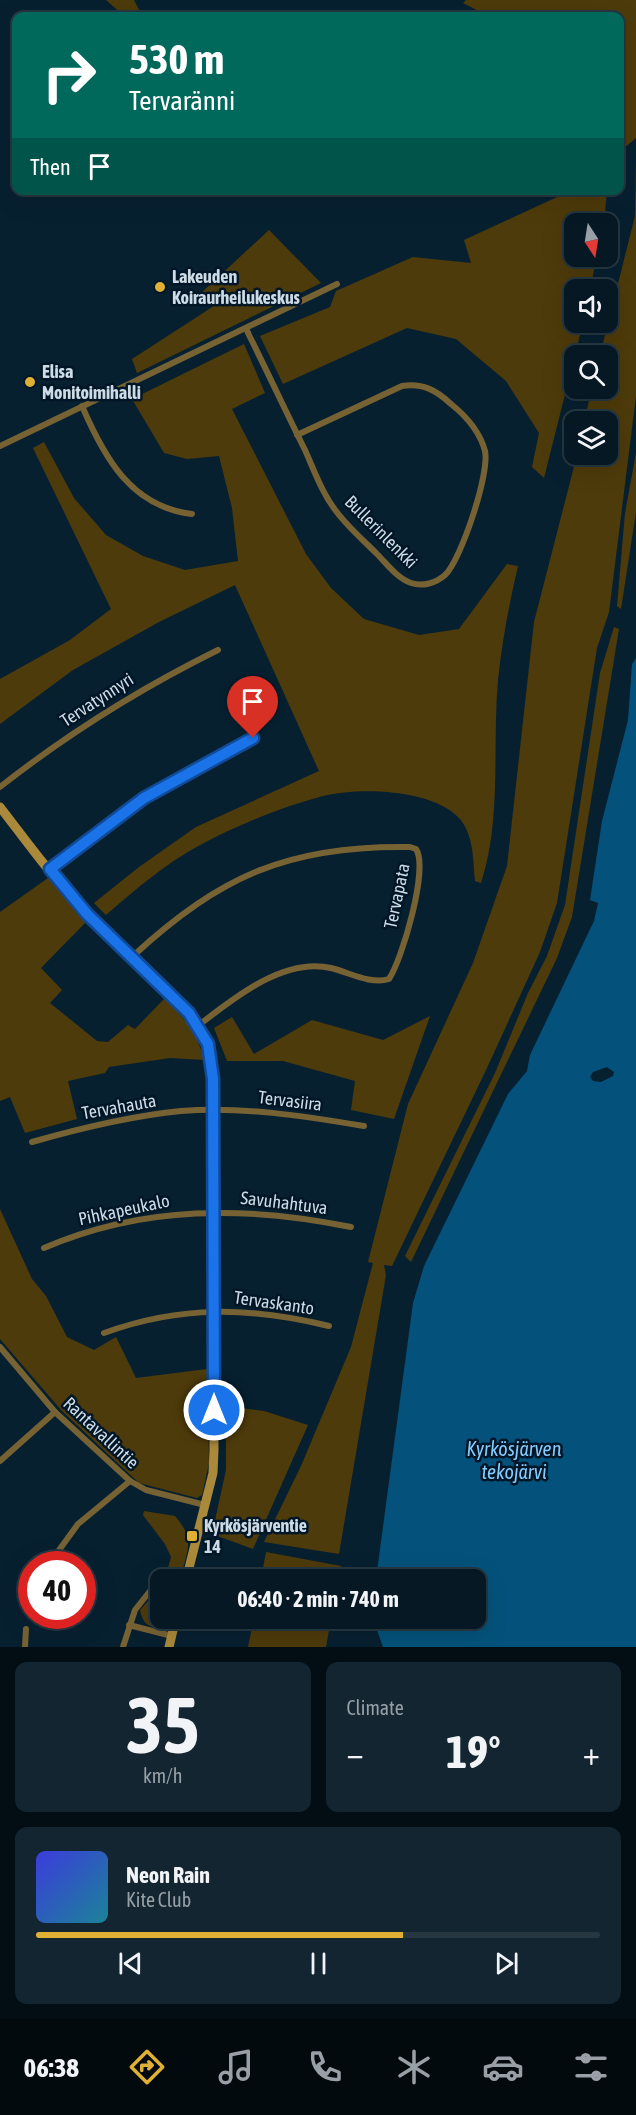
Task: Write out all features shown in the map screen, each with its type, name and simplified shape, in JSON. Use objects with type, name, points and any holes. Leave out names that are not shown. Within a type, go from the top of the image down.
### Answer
[{"type":"street","points":[[0,446],[337,284]]},
{"type":"street","name":"Bullerinlenkki","points":[[246,328],[297,435],[336,510],[397,575],[411,583],[424,584],[435,582],[446,574],[454,564],[486,472],[485,453],[480,437],[459,411],[429,388],[416,384],[402,386],[297,435]]},
{"type":"street","points":[[82,406],[108,460],[122,478],[139,494],[154,503],[173,512],[192,514]]},
{"type":"street","name":"Tervatynnyri","points":[[0,786],[103,712],[151,683],[218,650]]},
{"type":"street","points":[[50,869],[144,798],[253,738]]},
{"type":"street","points":[[0,807],[87,914],[133,956],[199,1025],[212,1060],[213,1473],[189,1569]]},
{"type":"street","name":"Tervapata","points":[[133,956],[190,907],[217,890],[275,863],[339,849],[370,846],[416,849],[421,864],[415,901],[389,979],[376,981],[328,967],[309,966],[290,969],[247,993],[199,1025]]},
{"type":"street","name":"Tervasiira","points":[[212,1110],[266,1112],[364,1126]]},
{"type":"street","name":"Tervahauta","points":[[32,1142],[143,1116],[212,1110]]},
{"type":"street","name":"Savuhahtuva","points":[[214,1211],[282,1214],[351,1227]]},
{"type":"street","name":"Pihkapeukalo","points":[[44,1248],[67,1238],[121,1222],[173,1214],[214,1211]]},
{"type":"street","name":"Tervaskanto","points":[[104,1333],[159,1316],[214,1311],[283,1316],[329,1326]]},
{"type":"street","name":"Rantavallintie","points":[[0,1347],[55,1412],[130,1481],[146,1490],[205,1505]]},
{"type":"street","points":[[0,1461],[55,1412]]},
{"type":"street","points":[[58,1551],[78,1524],[130,1481]]},
{"type":"street","points":[[123,1647],[135,1610],[150,1590]]},
{"type":"street","points":[[129,1625],[172,1636]]},
{"type":"street","points":[[25,1647],[26,1629]]},
{"type":"street","points":[[169,1647],[174,1629]]},
{"type":"shaded area","points":[[106,0],[134,0],[140,12],[120,12]]},
{"type":"shaded area","points":[[466,0],[636,0],[636,138],[624,148],[624,12],[480,12],[463,3]]},
{"type":"shaded area","points":[[636,161],[636,396],[609,612],[597,648],[557,903],[540,952],[487,1068],[392,1266],[384,1265],[386,1275],[339,1554],[264,1542],[301,1466],[351,1347],[373,1263],[368,1262],[408,1104],[473,963],[507,866],[534,622],[574,465],[618,465],[618,411],[586,411],[590,399],[618,399],[618,345],[603,345],[606,333],[618,333],[618,284],[635,216]]},
{"type":"shaded area","points":[[561,195],[607,195],[605,213],[564,213],[564,267],[595,267],[592,279],[564,279],[564,333],[580,333],[577,345],[564,345],[564,399],[544,478],[532,467],[539,433],[506,381],[456,339],[407,328],[283,384],[260,336],[330,307],[336,291],[413,257],[471,263],[464,240]]},
{"type":"shaded area","points":[[269,230],[321,283],[137,373],[132,359],[217,304],[201,293]]},
{"type":"shaded area","points":[[244,344],[265,393],[232,409],[306,554],[331,588],[364,619],[419,635],[459,629],[507,564],[518,566],[506,623],[498,680],[492,834],[481,883],[475,881],[470,839],[458,817],[431,801],[413,796],[374,791],[323,796],[260,817],[187,852],[163,868],[106,915],[94,903],[139,867],[196,827],[319,771],[235,585],[159,622],[73,670],[0,724],[0,679],[70,640],[111,609],[33,448],[44,442],[74,498],[106,535],[143,556],[185,570],[238,561],[232,508],[219,456],[187,459],[164,453],[132,399]]},
{"type":"shaded area","points":[[636,453],[636,512],[621,609],[617,606],[625,513]]},
{"type":"shaded area","points":[[614,627],[619,629],[572,917],[557,958],[411,1262],[405,1256],[495,1073],[528,993],[547,956],[565,905],[600,673]]},
{"type":"shaded area","points":[[48,878],[86,922],[41,968],[62,990],[50,1003],[97,1041],[108,1042],[128,1025],[135,1029],[165,998],[193,1029],[205,1060],[170,1058],[109,1067],[105,1073],[68,1081],[77,1119],[25,1133],[10,1097],[0,1101],[0,912]]},
{"type":"shaded area","points":[[430,1016],[394,1119],[351,1110],[355,1081],[283,1061],[227,1061],[214,1028],[232,1017],[254,1054],[312,1020],[383,1040]]},
{"type":"shaded area","points":[[0,1209],[32,1279],[46,1296],[67,1337],[94,1350],[116,1337],[136,1378],[207,1369],[209,1463],[202,1495],[197,1498],[139,1483],[62,1411],[0,1339]]},
{"type":"shaded area","points":[[226,1406],[264,1411],[308,1425],[253,1549],[212,1534],[226,1470]]},
{"type":"shaded area","points":[[144,1511],[175,1516],[182,1524],[188,1539],[183,1569],[168,1569],[171,1557],[165,1544],[143,1515]]},
{"type":"shaded area","points":[[266,1552],[341,1566],[340,1569],[263,1569]]},
{"type":"shaded area","points":[[150,1599],[150,1625],[143,1619],[140,1610]]},
{"type":"shaded area","points":[[252,1629],[329,1629],[326,1647],[248,1647]]},
{"type":"water","name":"Kyrkösjärven tekojärvi","points":[[636,658],[636,1647],[383,1647],[377,1629],[486,1629],[486,1569],[377,1569],[413,1303],[424,1266],[508,1094],[527,1071],[530,1055],[594,921],[598,903],[590,900],[602,821],[628,720],[632,664]],"holes":[[[607,1067],[614,1072],[613,1076],[601,1082],[593,1081],[590,1077],[593,1072]]]},
{"type":"place","name":"Lakeuden Koiraurheilukeskus","points":[[160,287]]},
{"type":"place","name":"Elisa Monitoimihalli","points":[[30,382]]},
{"type":"place","name":"Kyrkösjärventie 14","points":[[192,1536]]},
{"type":"route","points":[[214,1410],[213,1079],[208,1044],[199,1025],[189,1013],[133,956],[87,914],[50,869],[99,829],[144,798],[253,738]]}]
